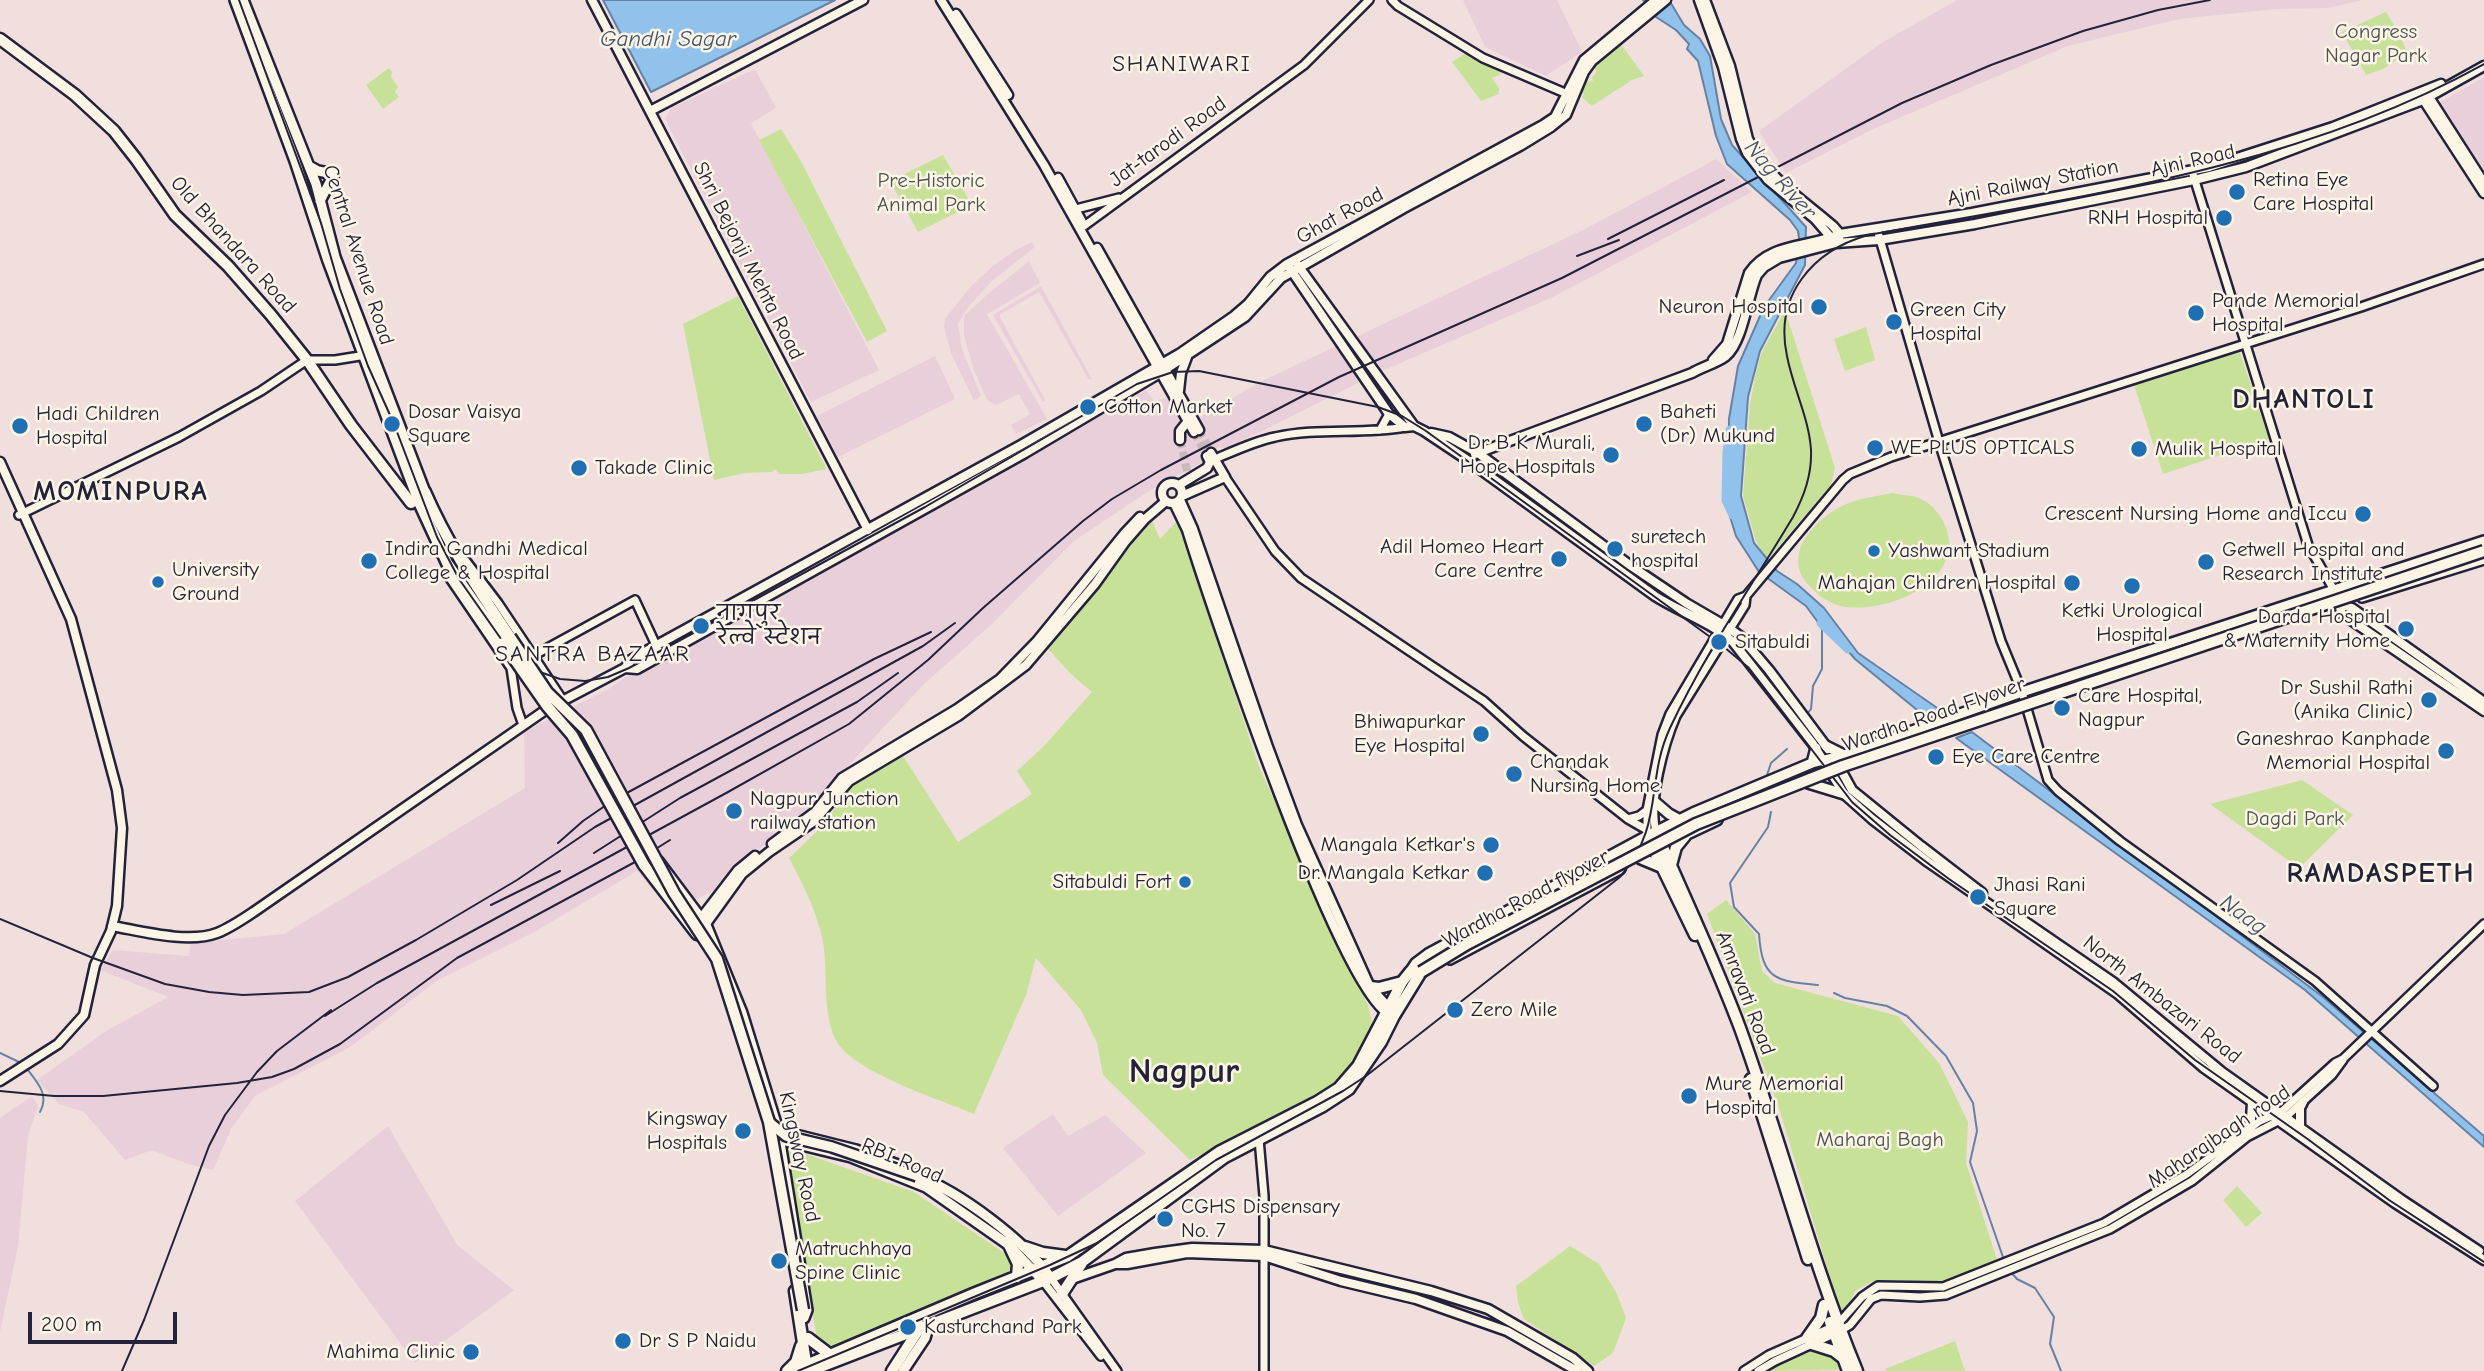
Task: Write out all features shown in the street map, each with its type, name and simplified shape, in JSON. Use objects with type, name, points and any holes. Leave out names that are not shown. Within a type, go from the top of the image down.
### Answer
[{"type":"highway","name":"Old Bhandara Road","points":[[0,39],[75,95],[114,131],[175,215],[228,266],[307,360],[351,425],[418,497]]},
{"type":"highway","name":"Central Avenue Road","points":[[418,497],[455,564],[507,640]]},
{"type":"highway","name":"Wardha Road Flyover","points":[[1417,973],[1462,942],[1584,879],[1669,831],[1796,779],[1999,707],[2484,549]]},
{"type":"highway","points":[[507,640],[547,692],[586,730],[654,857],[717,959],[772,1131],[804,1314]]},
{"type":"highway","points":[[507,640],[547,706],[572,735],[644,865],[713,961],[772,1131],[805,1340],[796,1362],[786,1371]]},
{"type":"highway","name":"Amravati Road","points":[[1650,833],[1668,867],[1739,1026],[1824,1305],[1857,1371]]},
{"type":"highway","points":[[1640,858],[1668,867],[1676,847],[1685,836]]},
{"type":"highway","points":[[1370,986],[1379,988],[1402,982],[1417,973]]},
{"type":"highway","points":[[828,1363],[922,1315],[1068,1256],[1219,1152],[1339,1088],[1358,1066],[1389,1012],[1417,973]]},
{"type":"highway","points":[[810,1369],[1047,1279],[1082,1262],[1225,1157],[1323,1106],[1349,1089],[1381,1042],[1389,1012],[1402,982]]},
{"type":"highway","name":"Amravati Road","points":[[1790,1194],[1849,1371]]},
{"type":"highway","points":[[1009,1245],[1018,1264],[1017,1277]]},
{"type":"highway","points":[[1025,1247],[1043,1253],[1068,1256]]},
{"type":"highway","points":[[1062,1294],[1082,1262]]},
{"type":"highway","points":[[1824,1305],[1810,1341],[1834,1351],[1843,1359]]},
{"type":"highway","name":"Kingsway Road","points":[[804,1314],[810,1369]]},
{"type":"highway","points":[[922,1315],[929,1325]]},
{"type":"highway","points":[[894,1371],[929,1325]]},
{"type":"highway","points":[[805,1340],[828,1363]]},
{"type":"main road","name":"Central Avenue Road","points":[[235,0],[295,161],[328,261],[367,355]]},
{"type":"main road","name":"Central Avenue Road","points":[[243,0],[309,166],[367,355],[418,497]]},
{"type":"main road","name":"Shri Bejonji Mehta Road","points":[[592,0],[873,539]]},
{"type":"main road","points":[[650,110],[863,0]]},
{"type":"main road","points":[[941,0],[1007,102],[1082,228],[1196,431],[1179,391],[1161,368]]},
{"type":"main road","points":[[947,0],[997,76],[1076,209],[1082,228]]},
{"type":"main road","name":"Ghat Road","points":[[1023,449],[1161,368],[1234,316],[1248,304],[1270,277],[1520,146],[1566,115],[1569,95],[1592,61],[1656,0]]},
{"type":"main road","points":[[1648,10],[1666,0]]},
{"type":"main road","points":[[1693,0],[1702,2]]},
{"type":"main road","points":[[1702,2],[1730,66],[1753,150],[1775,178],[1818,212],[1840,234],[1828,243],[1815,219],[1768,180],[1747,153],[1702,2]]},
{"type":"main road","name":"Ajni Railway Station","points":[[1840,234],[2193,176],[2424,96],[2484,64]]},
{"type":"main road","points":[[2424,96],[2484,193]]},
{"type":"main road","points":[[2431,107],[2484,183]]},
{"type":"main road","points":[[309,166],[317,171],[334,174],[320,201]]},
{"type":"main road","name":"Ajni Road","points":[[1466,459],[1692,373],[1724,358],[1732,350],[1757,275],[1771,262],[1791,250],[1828,243],[1879,240],[1975,224],[2193,176]]},
{"type":"main road","points":[[1296,265],[1302,279],[1389,414],[1409,427],[1449,437],[1478,453],[1631,566],[1724,629]]},
{"type":"main road","points":[[1296,265],[1302,279],[1409,427]]},
{"type":"main road","name":"Ghat Road","points":[[1161,368],[1187,357],[1245,317],[1296,265]]},
{"type":"main road","points":[[1281,278],[1302,279]]},
{"type":"main road","points":[[1179,391],[1181,373],[1187,357]]},
{"type":"main road","points":[[1180,440],[1180,430],[1188,421]]},
{"type":"main road","points":[[1424,431],[1655,596],[1680,612],[1741,637],[1826,746],[1839,756]]},
{"type":"main road","points":[[112,926],[166,935],[192,936],[214,934],[228,928],[562,699],[625,668],[631,660],[657,645],[929,494],[1023,449]]},
{"type":"main road","points":[[625,668],[637,669],[661,656],[873,539],[1023,449]]},
{"type":"main road","points":[[691,928],[705,919],[742,874],[813,822],[849,781],[950,721],[1026,665],[1096,584],[1125,542],[1171,500],[1179,485],[1207,468],[1211,458],[1226,477],[1171,500],[1124,534],[1037,641],[1000,679],[957,709],[842,778],[815,812],[743,866],[705,919]]},
{"type":"main road","points":[[0,462],[67,620],[103,751],[117,827],[112,926],[101,951],[84,1015],[58,1044],[0,1081]]},
{"type":"main road","points":[[0,471],[21,514]]},
{"type":"main road","points":[[1189,479],[1195,492]]},
{"type":"main road","points":[[1179,485],[1173,483],[1163,490],[1193,528],[1297,825],[1364,988],[1389,1012]]},
{"type":"main road","points":[[929,494],[934,503]]},
{"type":"main road","points":[[1417,973],[1416,963],[1428,954],[1650,833],[1812,763],[2484,541]]},
{"type":"main road","name":"Wardha Road flyover","points":[[1417,973],[1451,958],[1659,848],[1808,783],[2339,604],[2484,559]]},
{"type":"main road","points":[[2334,590],[2342,614],[2484,711]]},
{"type":"main road","points":[[2339,604],[2352,608],[2484,702]]},
{"type":"main road","name":"North Ambazari Road","points":[[1724,629],[1816,748],[1844,794],[1872,819],[2105,975],[2191,1047],[2395,1203],[2484,1261]]},
{"type":"main road","points":[[1812,763],[1816,748]]},
{"type":"main road","name":"North Ambazari Road","points":[[1839,756],[1842,771],[1852,790],[1930,858],[2118,994],[2204,1068],[2252,1102],[2300,1127],[2402,1200],[2484,1254]]},
{"type":"main road","points":[[1808,783],[1844,794]]},
{"type":"main road","points":[[1655,802],[1680,820]]},
{"type":"main road","name":"Kingsway Road","points":[[654,857],[663,864],[693,907],[705,919],[742,1013],[772,1131],[807,1310],[804,1314]]},
{"type":"main road","points":[[1351,954],[1389,1012]]},
{"type":"main road","points":[[2300,1127],[2299,1115],[2303,1101]]},
{"type":"main road","points":[[2247,1130],[2251,1120],[2252,1102]]},
{"type":"main road","points":[[772,1131],[832,1147],[927,1180],[951,1193],[1025,1247],[1047,1279]]},
{"type":"main road","name":"RBI Road","points":[[772,1131],[851,1157],[926,1187],[1038,1268]]},
{"type":"main road","points":[[1070,1279],[1115,1264],[1187,1253],[1264,1253],[1431,1291],[1488,1309],[1561,1351],[1588,1371]]},
{"type":"main road","points":[[1264,1253],[1347,1282],[1428,1303],[1507,1331],[1577,1371]]},
{"type":"main road","points":[[1347,1282],[1351,1272]]},
{"type":"main road","points":[[903,1371],[925,1338],[929,1325]]},
{"type":"main road","points":[[792,1371],[810,1369]]},
{"type":"street","name":"Jat-tarodi Road","points":[[1082,228],[1304,65],[1369,0]]},
{"type":"street","points":[[1392,0],[1483,58],[1569,95]]},
{"type":"street","points":[[2193,176],[2308,545],[2334,590]]},
{"type":"street","points":[[1076,209],[1122,197]]},
{"type":"street","points":[[1877,229],[1939,442],[2001,641],[2022,692],[2048,780],[2067,798],[2177,882],[2315,981],[2433,1086]]},
{"type":"street","points":[[1650,833],[1647,810],[1662,735],[1670,714],[1724,629],[1745,605],[1746,596],[1810,517],[1850,474],[1891,457],[2361,307],[2484,264]]},
{"type":"street","points":[[21,514],[179,437],[261,391],[307,360],[335,360],[367,355]]},
{"type":"street","points":[[1380,430],[1389,414]]},
{"type":"street","points":[[1211,458],[1274,437],[1409,427]]},
{"type":"street","points":[[1226,477],[1275,551],[1301,578],[1484,701],[1523,736],[1628,819],[1650,833]]},
{"type":"street","points":[[523,725],[517,708],[511,668],[447,574],[455,564],[463,559],[473,569],[562,699]]},
{"type":"street","points":[[511,668],[635,600],[661,656]]},
{"type":"street","points":[[1650,833],[1664,756],[1676,716],[1724,629]]},
{"type":"street","points":[[1628,819],[1647,810]]},
{"type":"street","points":[[2343,1059],[2484,924]]},
{"type":"street","name":"Maharajbagh road","points":[[2019,1262],[2104,1223],[2186,1174],[2260,1121],[2280,1116],[2335,1063],[2343,1059]]},
{"type":"street","name":"Maharajbagh road","points":[[1836,1329],[1862,1297],[1878,1286],[1944,1287],[2110,1229],[2192,1181],[2247,1137],[2303,1101],[2332,1075],[2343,1059]]},
{"type":"street","points":[[772,1131],[856,1149],[918,1171],[927,1180]]},
{"type":"street","points":[[1259,1139],[1264,1196],[1264,1371]]},
{"type":"street","points":[[1047,1279],[1062,1294],[1117,1371]]},
{"type":"street","points":[[1047,1279],[1111,1371]]},
{"type":"street","points":[[1758,1371],[1836,1329]]},
{"type":"street","points":[[1744,1371],[1769,1355],[1810,1341]]},
{"type":"shaded area","points":[[1463,0],[1557,0],[1582,52],[1546,76],[1485,47]]},
{"type":"shaded area","points":[[1957,0],[2363,0],[2328,8],[2277,9],[2179,19],[2068,46],[1871,130],[1786,173],[1759,131],[1883,42]]},
{"type":"shaded area","points":[[755,69],[776,108],[751,123],[879,370],[811,402],[665,119],[671,108]]},
{"type":"shaded area","points":[[2484,77],[2484,171],[2439,103]]},
{"type":"shaded area","points":[[1716,159],[1752,192],[1553,297],[1382,371],[1225,448],[1219,447],[1206,454],[1201,463],[1149,491],[1074,541],[992,624],[924,684],[809,812],[734,867],[716,889],[691,902],[675,917],[637,871],[536,931],[438,980],[349,1048],[256,1095],[232,1127],[213,1170],[152,1150],[125,1160],[84,1112],[59,1104],[37,1080],[106,1031],[168,997],[100,970],[113,950],[189,956],[191,943],[284,934],[525,788],[524,732],[610,688],[648,661],[786,589],[1146,390],[1154,401],[1166,398],[1173,401],[1194,433],[1206,428],[1200,417],[1260,382],[1583,230]]},
{"type":"shaded area","points":[[1032,242],[1035,247],[992,281],[968,307],[958,324],[962,349],[981,396],[974,401],[951,353],[944,328],[945,319],[971,286],[993,266]]},
{"type":"shaded area","points":[[1029,261],[1040,283],[987,314],[1047,419],[1016,434],[1011,425],[1030,414],[1019,394],[996,405],[987,400],[964,336],[964,316]]},
{"type":"shaded area","points":[[1041,286],[1092,379],[1089,380],[1039,292],[999,315],[1045,400],[1043,402],[993,315]]},
{"type":"shaded area","points":[[935,356],[955,399],[838,457],[817,416]]},
{"type":"shaded area","points":[[32,1096],[38,1106],[28,1136],[18,1246],[0,1332],[0,1118]]},
{"type":"shaded area","points":[[1053,1114],[1068,1136],[1105,1115],[1146,1153],[1058,1216],[1003,1148]]},
{"type":"shaded area","points":[[388,1126],[458,1246],[514,1290],[415,1363],[295,1201]]},
{"type":"green space","name":"Congress Nagar Park","points":[[2386,12],[2407,53],[2383,69],[2366,75],[2342,32]]},
{"type":"green space","points":[[1618,40],[1644,76],[1632,80],[1592,106],[1582,97],[1585,82],[1593,81],[1595,67]]},
{"type":"green space","points":[[1466,53],[1497,68],[1501,74],[1492,78],[1499,88],[1499,94],[1481,101],[1452,62]]},
{"type":"green space","points":[[389,68],[398,87],[395,92],[399,97],[383,109],[366,85]]},
{"type":"green space","points":[[781,129],[802,163],[887,331],[867,342],[759,140]]},
{"type":"green space","name":"Pre-Historic Animal Park","points":[[943,155],[972,205],[918,232],[890,181]]},
{"type":"green space","points":[[738,296],[826,469],[802,474],[779,474],[776,469],[772,472],[744,473],[714,480],[683,324]]},
{"type":"green space","points":[[1785,310],[1835,468],[1831,485],[1767,560],[1756,541],[1743,496],[1750,404],[1756,372],[1762,352]]},
{"type":"green space","points":[[1866,327],[1875,360],[1845,371],[1834,339]]},
{"type":"green space","points":[[2239,350],[2269,439],[2163,474],[2134,385]]},
{"type":"green space","name":"Yashwant Stadium","points":[[1893,493],[1923,500],[1942,519],[1949,540],[1947,559],[1937,575],[1902,598],[1880,605],[1859,608],[1840,606],[1825,600],[1809,586],[1800,570],[1798,558],[1807,536],[1825,517],[1846,504]]},
{"type":"green space","points":[[1150,516],[1160,539],[1177,521],[1259,767],[1368,1005],[1372,1023],[1371,1043],[1358,1062],[1333,1088],[1190,1160],[1103,1075],[1097,1043],[1081,1010],[1036,958],[1026,995],[974,1114],[888,1079],[857,1061],[844,1051],[831,1027],[822,937],[808,896],[789,858],[827,822],[845,791],[856,779],[903,756],[958,842],[1032,794],[1017,771],[1045,745],[1092,692],[1048,649],[1122,557],[1132,535]]},
{"type":"green space","name":"Dagdi Park","points":[[2302,780],[2353,815],[2299,868],[2210,804]]},
{"type":"green space","name":"Maharaj Bagh","points":[[1726,900],[1755,934],[1762,971],[1775,983],[1898,1016],[1939,1063],[1968,1122],[1966,1163],[1998,1263],[1938,1285],[1876,1280],[1856,1290],[1842,1317],[1780,1111],[1707,914]]},
{"type":"green space","name":"Kasturchand Park","points":[[783,1146],[914,1192],[1013,1259],[1012,1270],[834,1347],[817,1339]]},
{"type":"green space","points":[[2237,1186],[2262,1213],[2246,1227],[2223,1200]]},
{"type":"green space","points":[[1570,1246],[1599,1264],[1617,1294],[1626,1318],[1613,1353],[1594,1366],[1524,1319],[1518,1303],[1516,1286]]},
{"type":"green space","points":[[1955,1341],[1965,1371],[1885,1369]]},
{"type":"green space","points":[[1819,1349],[1833,1356],[1839,1370],[1761,1371],[1803,1350]]},
{"type":"water","name":"Gandhi Sagar","points":[[603,0],[835,0],[651,92]]},
{"type":"water","points":[[1643,0],[1669,0],[1684,25],[1700,39],[1710,56],[1721,119],[1732,145],[1806,227],[1805,265],[1760,351],[1748,397],[1741,496],[1754,543],[1777,571],[1797,584],[1824,608],[1858,653],[1943,712],[1928,719],[1855,659],[1837,638],[1820,625],[1806,606],[1759,572],[1736,536],[1728,510],[1729,419],[1738,366],[1764,307],[1796,263],[1798,231],[1790,220],[1727,164],[1716,136],[1698,61],[1687,49],[1689,44],[1676,30],[1656,17]]},
{"type":"water","points":[[1972,732],[2323,997],[2484,1136],[2484,1147],[2305,990],[1956,738]]},
{"type":"waterway","name":"Nag River","points":[[1730,430],[1726,500],[1733,515]]},
{"type":"waterway","name":"Naag","points":[[1821,623],[1848,649]]},
{"type":"waterway","points":[[1807,714],[1811,709],[1813,686],[1822,669],[1822,626]]},
{"type":"waterway","points":[[1766,778],[1771,763],[1787,749]]},
{"type":"waterway","points":[[1771,812],[1768,827],[1730,883],[1734,907],[1759,934],[1764,961],[1774,975],[1791,982],[1818,985]]},
{"type":"waterway","points":[[1834,993],[1845,998],[1887,1006],[1907,1016],[1946,1056],[1973,1103],[1977,1131],[1970,1162],[2004,1260]]},
{"type":"waterway","points":[[0,1053],[21,1063]]},
{"type":"waterway","points":[[28,1070],[43,1095],[40,1112]]},
{"type":"waterway","points":[[2010,1271],[2017,1279],[2035,1288],[2054,1317],[2050,1344],[2061,1371]]},
{"type":"tunnel","points":[[1199,430],[1211,452]]},
{"type":"tunnel","points":[[1194,432],[1207,456]]},
{"type":"tunnel","points":[[1180,440],[1189,479]]},
{"type":"railway","points":[[239,0],[321,223],[340,289],[368,366],[394,424],[437,537],[459,579],[506,646],[537,671],[560,679],[585,681],[608,677],[629,668],[925,507],[1137,384],[1173,372],[1199,371],[1378,407],[1402,416],[1426,431],[1724,647],[1749,668],[1852,802],[1890,835],[1949,879],[2113,991],[2195,1060],[2389,1200],[2484,1262]]},
{"type":"railway","points":[[325,1016],[377,983],[849,724],[928,660],[1083,521],[1112,499],[1161,470],[1339,377],[1562,278],[1902,103],[1991,65],[2083,31],[2158,10],[2210,0]]},
{"type":"railway","points":[[798,1371],[1097,1243],[1216,1160],[1366,1076],[1620,877],[1634,858],[1643,839],[1649,821],[1658,767],[1670,728],[1728,621],[1793,517],[1804,493],[1809,477],[1811,450],[1784,334],[1786,314],[1792,296],[1814,264],[1848,242],[1868,235],[2105,192],[2261,154],[2337,130],[2412,100],[2484,64]]},
{"type":"railway","points":[[1608,239],[1724,180]]},
{"type":"railway","points":[[1577,256],[1619,240]]},
{"type":"railway","points":[[0,919],[93,958],[165,984],[243,995],[309,992],[348,977],[416,940],[517,880],[595,827],[923,646],[955,623]]},
{"type":"railway","points":[[558,843],[612,801],[874,659],[931,632]]},
{"type":"railway","points":[[594,853],[680,798],[857,702],[898,673]]},
{"type":"railway","points":[[0,1091],[54,1096],[103,1096],[237,1083],[272,1077],[294,1069],[340,1044],[457,958],[635,862],[670,840]]},
{"type":"railway","points":[[491,905],[560,871]]},
{"type":"railway","points":[[122,1371],[144,1320],[209,1146],[225,1115],[257,1072],[277,1051],[331,1010]]},
{"type":"place","name":"Retina Eye Care Hospital","points":[[2237,192]]},
{"type":"place","name":"RNH Hospital","points":[[2224,218]]},
{"type":"place","name":"Neuron Hospital","points":[[1819,307]]},
{"type":"place","name":"Pande Memorial Hospital","points":[[2196,313]]},
{"type":"place","name":"Green City Hospital","points":[[1894,322]]},
{"type":"place","name":"Cotton Market","points":[[1088,407]]},
{"type":"place","name":"Dosar Vaisya Square","points":[[392,424]]},
{"type":"place","name":"Baheti (Dr) Mukund","points":[[1644,424]]},
{"type":"place","name":"Hadi Children Hospital","points":[[20,426]]},
{"type":"place","name":"WE PLUS OPTICALS","points":[[1875,448]]},
{"type":"place","name":"Mulik Hospital","points":[[2139,449]]},
{"type":"place","name":"Dr B K Murali, Hope Hospitals","points":[[1611,455]]},
{"type":"place","name":"Takade Clinic","points":[[579,468]]},
{"type":"place","name":"Crescent Nursing Home and Iccu","points":[[2363,514]]},
{"type":"place","name":"suretech hospital","points":[[1615,549]]},
{"type":"place","name":"Yashwant Stadium","points":[[1874,551]]},
{"type":"place","name":"Adil Homeo Heart Care Centre","points":[[1559,559]]},
{"type":"place","name":"Indira Gandhi Medical College & Hospital","points":[[369,561]]},
{"type":"place","name":"Getwell Hospital and Research Institute","points":[[2206,562]]},
{"type":"place","name":"University Ground","points":[[158,582]]},
{"type":"place","name":"Mahajan Children Hospital","points":[[2072,583]]},
{"type":"place","name":"Ketki Urological Hospital","points":[[2132,586]]},
{"type":"place","name":"नागपुर रेल्वे स्टेशन","points":[[701,626]]},
{"type":"place","name":"Darda Hospital & Maternity Home","points":[[2406,629]]},
{"type":"place","name":"Sitabuldi","points":[[1719,642]]},
{"type":"place","name":"Dr Sushil Rathi (Anika Clinic)","points":[[2429,700]]},
{"type":"place","name":"Care Hospital, Nagpur","points":[[2062,708]]},
{"type":"place","name":"Bhiwapurkar Eye Hospital","points":[[1481,734]]},
{"type":"place","name":"Ganeshrao Kanphade Memorial Hospital","points":[[2446,751]]},
{"type":"place","name":"Eye Care Centre","points":[[1936,757]]},
{"type":"place","name":"Chandak Nursing Home","points":[[1514,774]]},
{"type":"place","name":"Nagpur Junction railway station","points":[[734,811]]},
{"type":"place","name":"Mangala Ketkar's","points":[[1491,845]]},
{"type":"place","name":"Dr. Mangala Ketkar","points":[[1485,873]]},
{"type":"place","name":"Sitabuldi Fort","points":[[1185,882]]},
{"type":"place","name":"Jhasi Rani Square","points":[[1978,897]]},
{"type":"place","name":"Zero Mile","points":[[1455,1010]]},
{"type":"place","name":"Mure Memorial Hospital","points":[[1689,1096]]},
{"type":"place","name":"Kingsway Hospitals","points":[[743,1131]]},
{"type":"place","name":"CGHS Dispensary No. 7","points":[[1165,1219]]},
{"type":"place","name":"Matruchhaya Spine Clinic","points":[[779,1261]]},
{"type":"place","name":"Kasturchand Park","points":[[908,1327]]},
{"type":"place","name":"Dr S P Naidu","points":[[623,1341]]},
{"type":"place","name":"Mahima Clinic","points":[[471,1352]]},
{"type":"district","name":"SHANIWARI","points":[[1182,64]]},
{"type":"district","name":"DHANTOLI","points":[[2304,400]]},
{"type":"district","name":"MOMINPURA","points":[[121,492]]},
{"type":"district","name":"SANTRA BAZAAR","points":[[593,654]]},
{"type":"district","name":"RAMDASPETH","points":[[2381,874]]},
{"type":"district","name":"Nagpur","points":[[1184,1072]]}]
